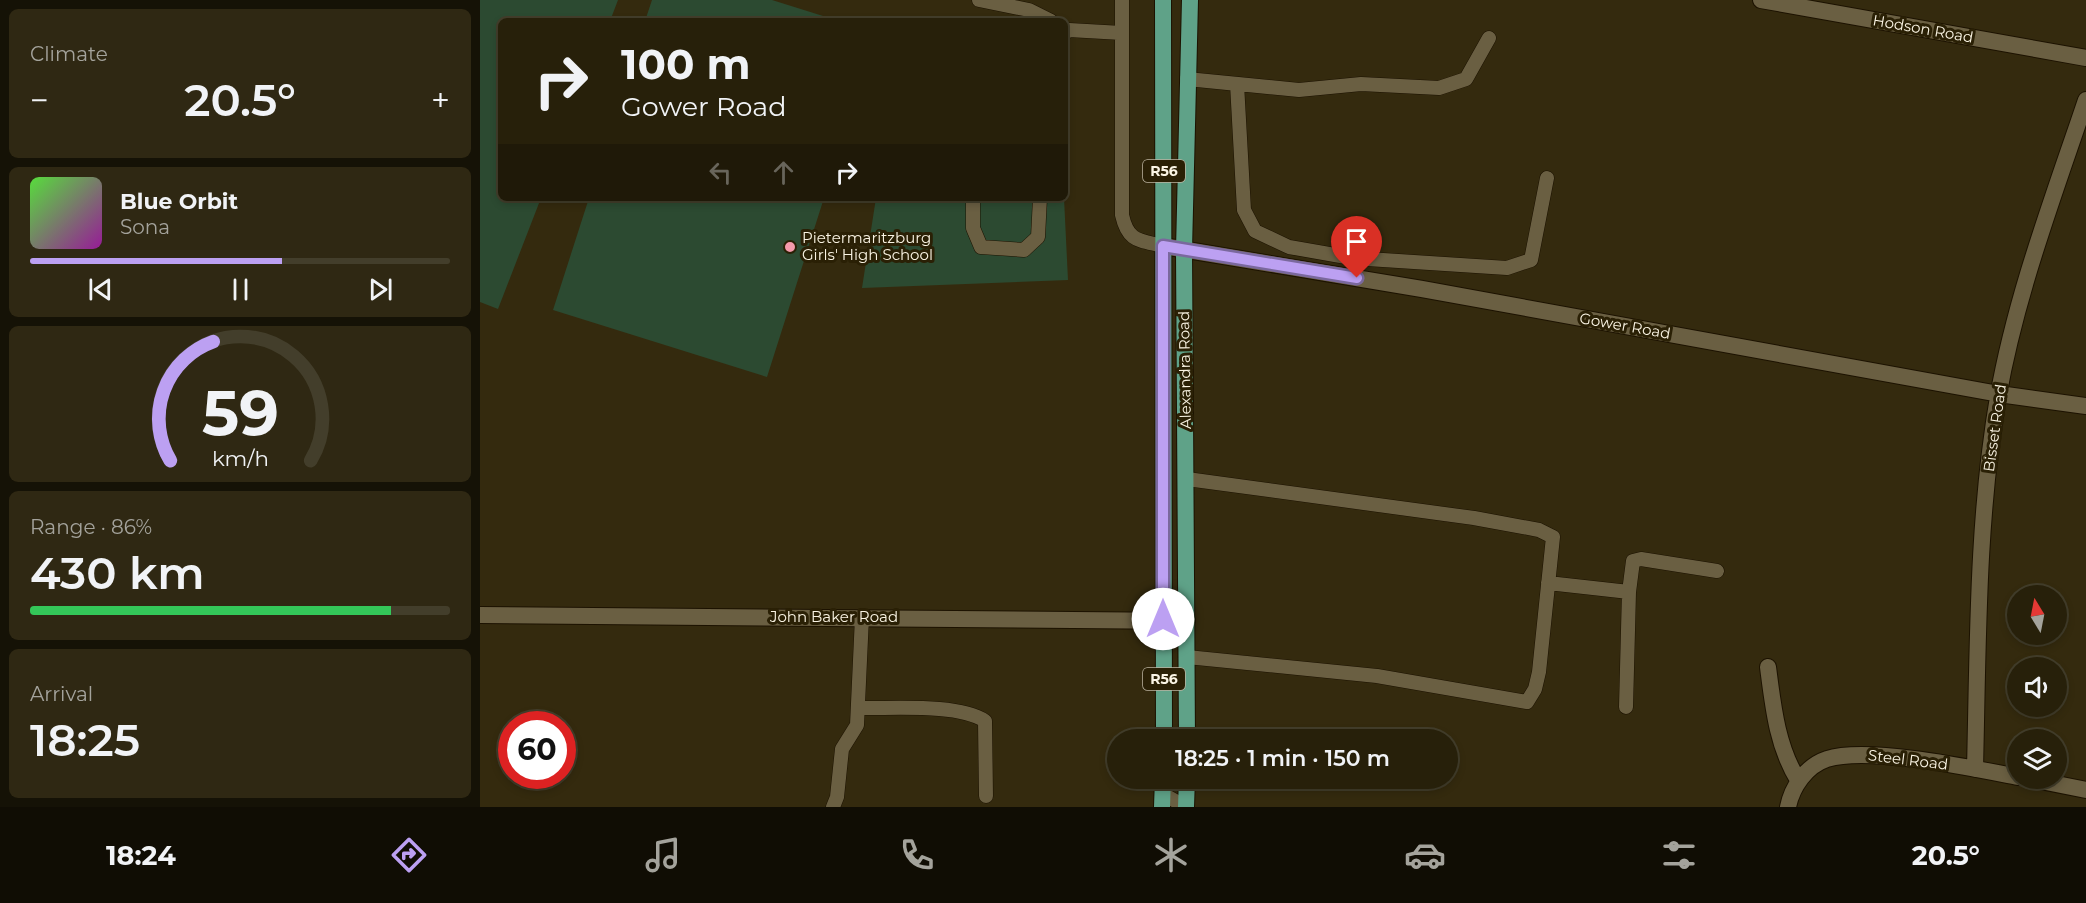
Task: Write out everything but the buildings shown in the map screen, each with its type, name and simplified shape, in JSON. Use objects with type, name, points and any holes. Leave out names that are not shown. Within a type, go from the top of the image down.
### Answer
[{"type":"main road","name":"Alexandra Road","points":[[1163,0],[1164,729]]},
{"type":"main road","name":"Alexandra Road","points":[[1187,729],[1184,250],[1190,0]]},
{"type":"main road","points":[[1186,789],[1186,807]]},
{"type":"street","name":"Hodson Road","points":[[1761,0],[2086,58]]},
{"type":"street","name":"Bisset Road","points":[[1975,769],[1980,562],[1991,441],[1998,394],[2028,273],[2086,100]]},
{"type":"street","name":"Gower Road","points":[[1163,246],[1422,289],[1998,394],[2086,406]]},
{"type":"street","name":"John Baker Road","points":[[480,615],[1187,621]]},
{"type":"street","points":[[1768,667],[1776,723],[1789,765],[1798,780],[1788,807]]},
{"type":"street","name":"Steel Road","points":[[1798,780],[1826,760],[1861,754],[2007,775]]},
{"type":"street","points":[[2067,786],[2086,790]]},
{"type":"lane","points":[[979,0],[1030,5],[1047,18]]},
{"type":"lane","points":[[1122,0],[1122,214],[1125,228],[1133,239],[1163,246]]},
{"type":"lane","points":[[1068,30],[1122,33]]},
{"type":"lane","points":[[1187,79],[1299,90],[1361,84],[1439,88],[1466,79],[1489,38]]},
{"type":"lane","points":[[1237,84],[1244,210],[1255,231],[1289,247],[1352,258],[1507,268],[1519,265],[1531,260],[1547,178]]},
{"type":"lane","points":[[974,201],[973,228],[981,247],[1024,250],[1038,237],[1040,201]]},
{"type":"lane","points":[[1187,479],[1474,518],[1539,530],[1553,537],[1539,672],[1535,689],[1527,702],[1377,676],[1187,657]]},
{"type":"lane","points":[[1626,707],[1629,592],[1633,561],[1641,559],[1717,571]]},
{"type":"lane","points":[[1548,583],[1629,592]]},
{"type":"lane","points":[[833,807],[837,797],[842,749],[857,725],[862,617]]},
{"type":"lane","points":[[858,708],[949,711],[978,716],[985,721],[986,796]]},
{"type":"lane","points":[[1163,793],[1186,807]]},
{"type":"green space","points":[[480,0],[618,0],[611,18],[498,18],[498,201],[540,201],[498,309],[480,302]]},
{"type":"green space","points":[[652,0],[772,0],[829,18],[646,18]]},
{"type":"green space","points":[[588,201],[823,201],[767,377],[553,310]]},
{"type":"green space","points":[[876,201],[1064,201],[1068,280],[862,288]]},
{"type":"place","name":"Pietermaritzburg Girls' High School","points":[[790,247]]},
{"type":"route","points":[[1163,619],[1163,246],[1357,278]]}]
